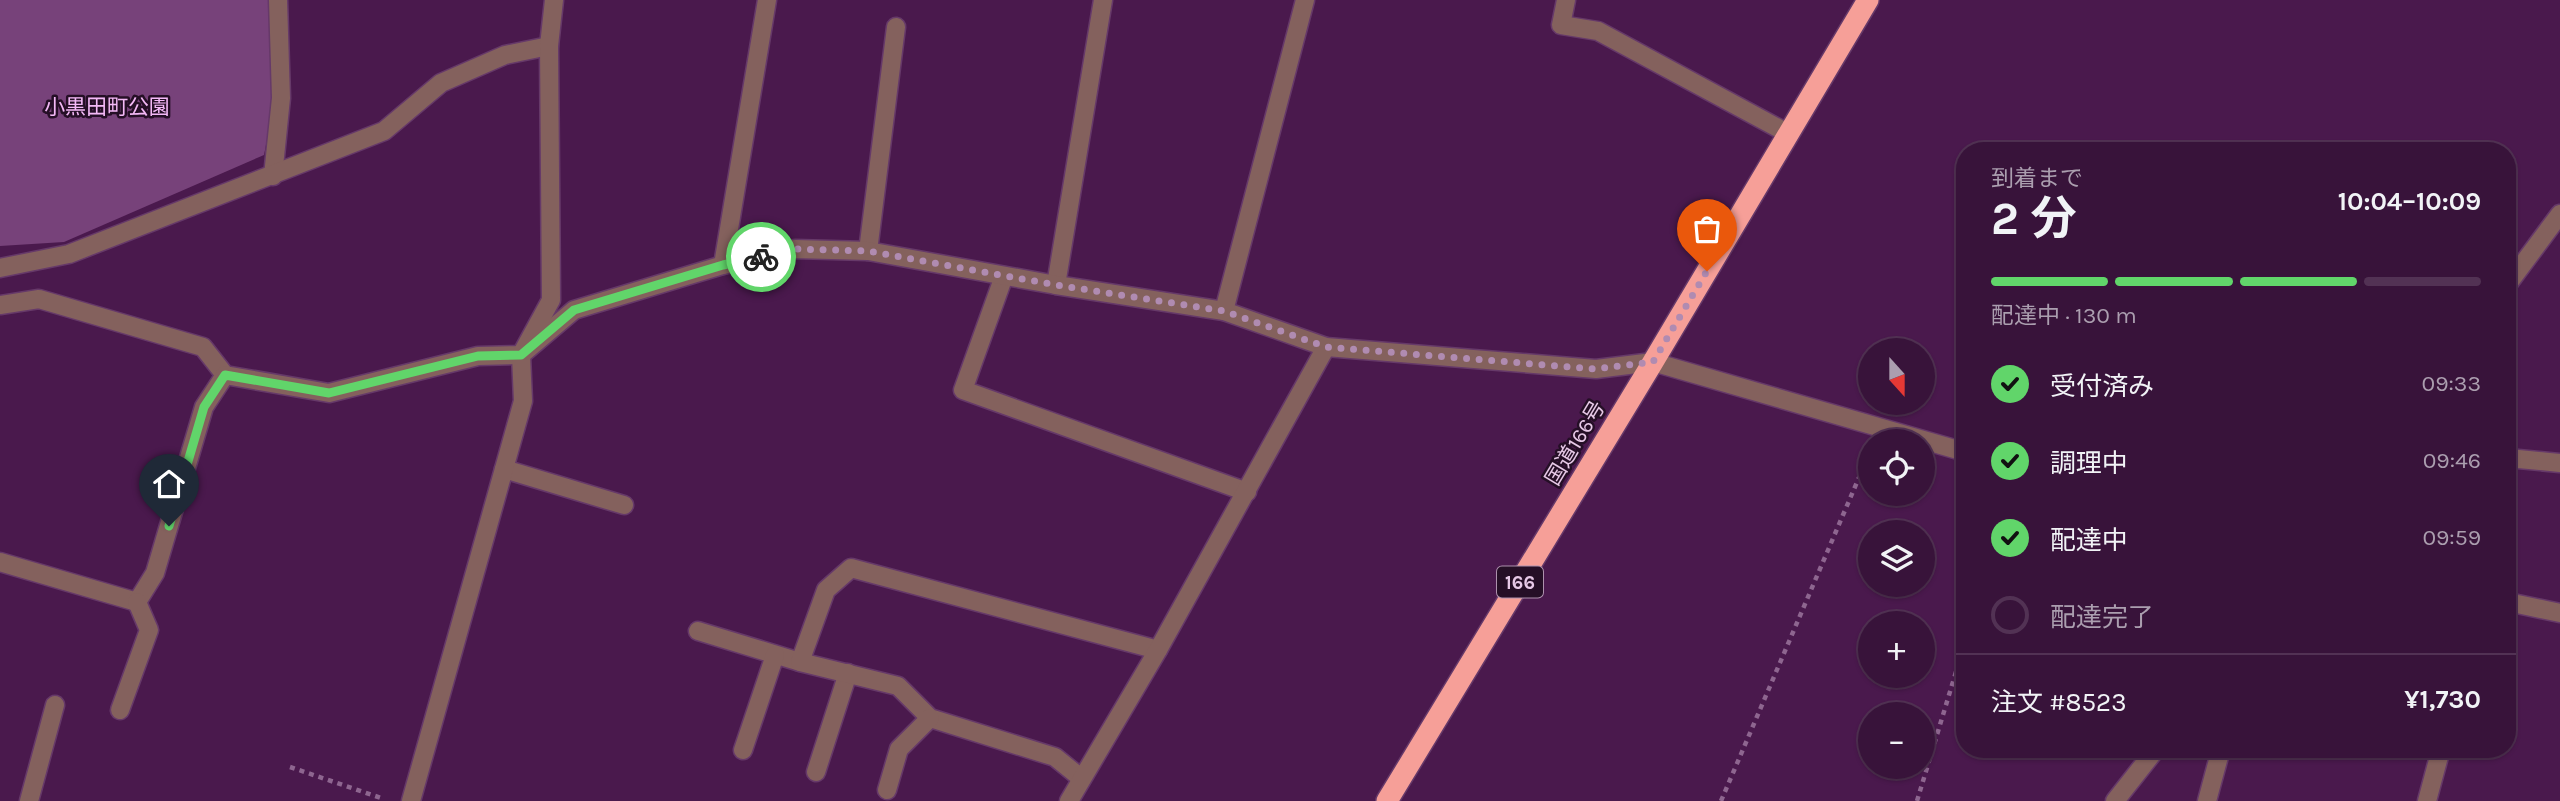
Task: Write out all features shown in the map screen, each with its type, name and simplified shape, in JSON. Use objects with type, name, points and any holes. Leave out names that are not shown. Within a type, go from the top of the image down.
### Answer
[{"type":"highway","name":"国道166号","points":[[1387,801],[1868,0]]},
{"type":"street","points":[[272,176],[281,98],[278,0]]},
{"type":"street","points":[[411,801],[523,401],[521,355],[551,300],[549,46],[554,0]]},
{"type":"street","points":[[723,265],[767,0]]},
{"type":"street","points":[[1056,285],[1103,0]]},
{"type":"street","points":[[1224,311],[1305,0]]},
{"type":"street","points":[[1566,0],[1561,25],[1598,32],[1789,134]]},
{"type":"street","points":[[868,251],[896,27]]},
{"type":"street","points":[[0,268],[69,254],[384,131],[441,83],[505,55],[549,46]]},
{"type":"street","points":[[2516,273],[2560,214]]},
{"type":"street","points":[[0,305],[39,299],[203,347],[225,375],[329,393],[478,356],[521,355],[574,310],[723,265],[795,249],[868,251],[1056,285],[1224,311],[1326,347],[1595,369],[1653,362],[1956,449]]},
{"type":"street","points":[[1004,276],[963,390],[1247,492]]},
{"type":"street","points":[[1069,801],[1158,650],[1326,347]]},
{"type":"street","points":[[137,601],[155,573],[204,407],[225,375]]},
{"type":"street","points":[[2516,458],[2559,461]]},
{"type":"street","points":[[504,469],[624,505]]},
{"type":"street","points":[[0,562],[137,601]]},
{"type":"street","points":[[800,662],[825,590],[851,568],[1158,650]]},
{"type":"street","points":[[120,710],[149,630],[137,601]]},
{"type":"street","points":[[2516,604],[2560,613]]},
{"type":"street","points":[[698,631],[800,662],[898,686],[930,718],[1055,757],[1081,778]]},
{"type":"street","points":[[743,750],[775,655]]},
{"type":"street","points":[[816,772],[848,673]]},
{"type":"street","points":[[29,801],[55,705]]},
{"type":"street","points":[[887,790],[899,749],[930,718]]},
{"type":"street","points":[[2115,801],[2149,758]]},
{"type":"street","points":[[2207,801],[2219,758]]},
{"type":"street","points":[[2427,801],[2439,758]]},
{"type":"path","points":[[1721,801],[1858,481]]},
{"type":"path","points":[[1917,801],[1956,672]]},
{"type":"path","points":[[290,767],[391,801]]},
{"type":"green space","name":"小黒田町公園","points":[[0,0],[271,0],[275,99],[264,155],[64,242],[0,246]]},
{"type":"way so far","points":[[761,257],[795,249],[868,251],[1056,285],[1224,311],[1326,347],[1595,369],[1653,362],[1707,271]]},
{"type":"route","points":[[169,526],[204,407],[225,375],[329,393],[478,356],[521,355],[574,310],[723,265],[761,257]]}]
